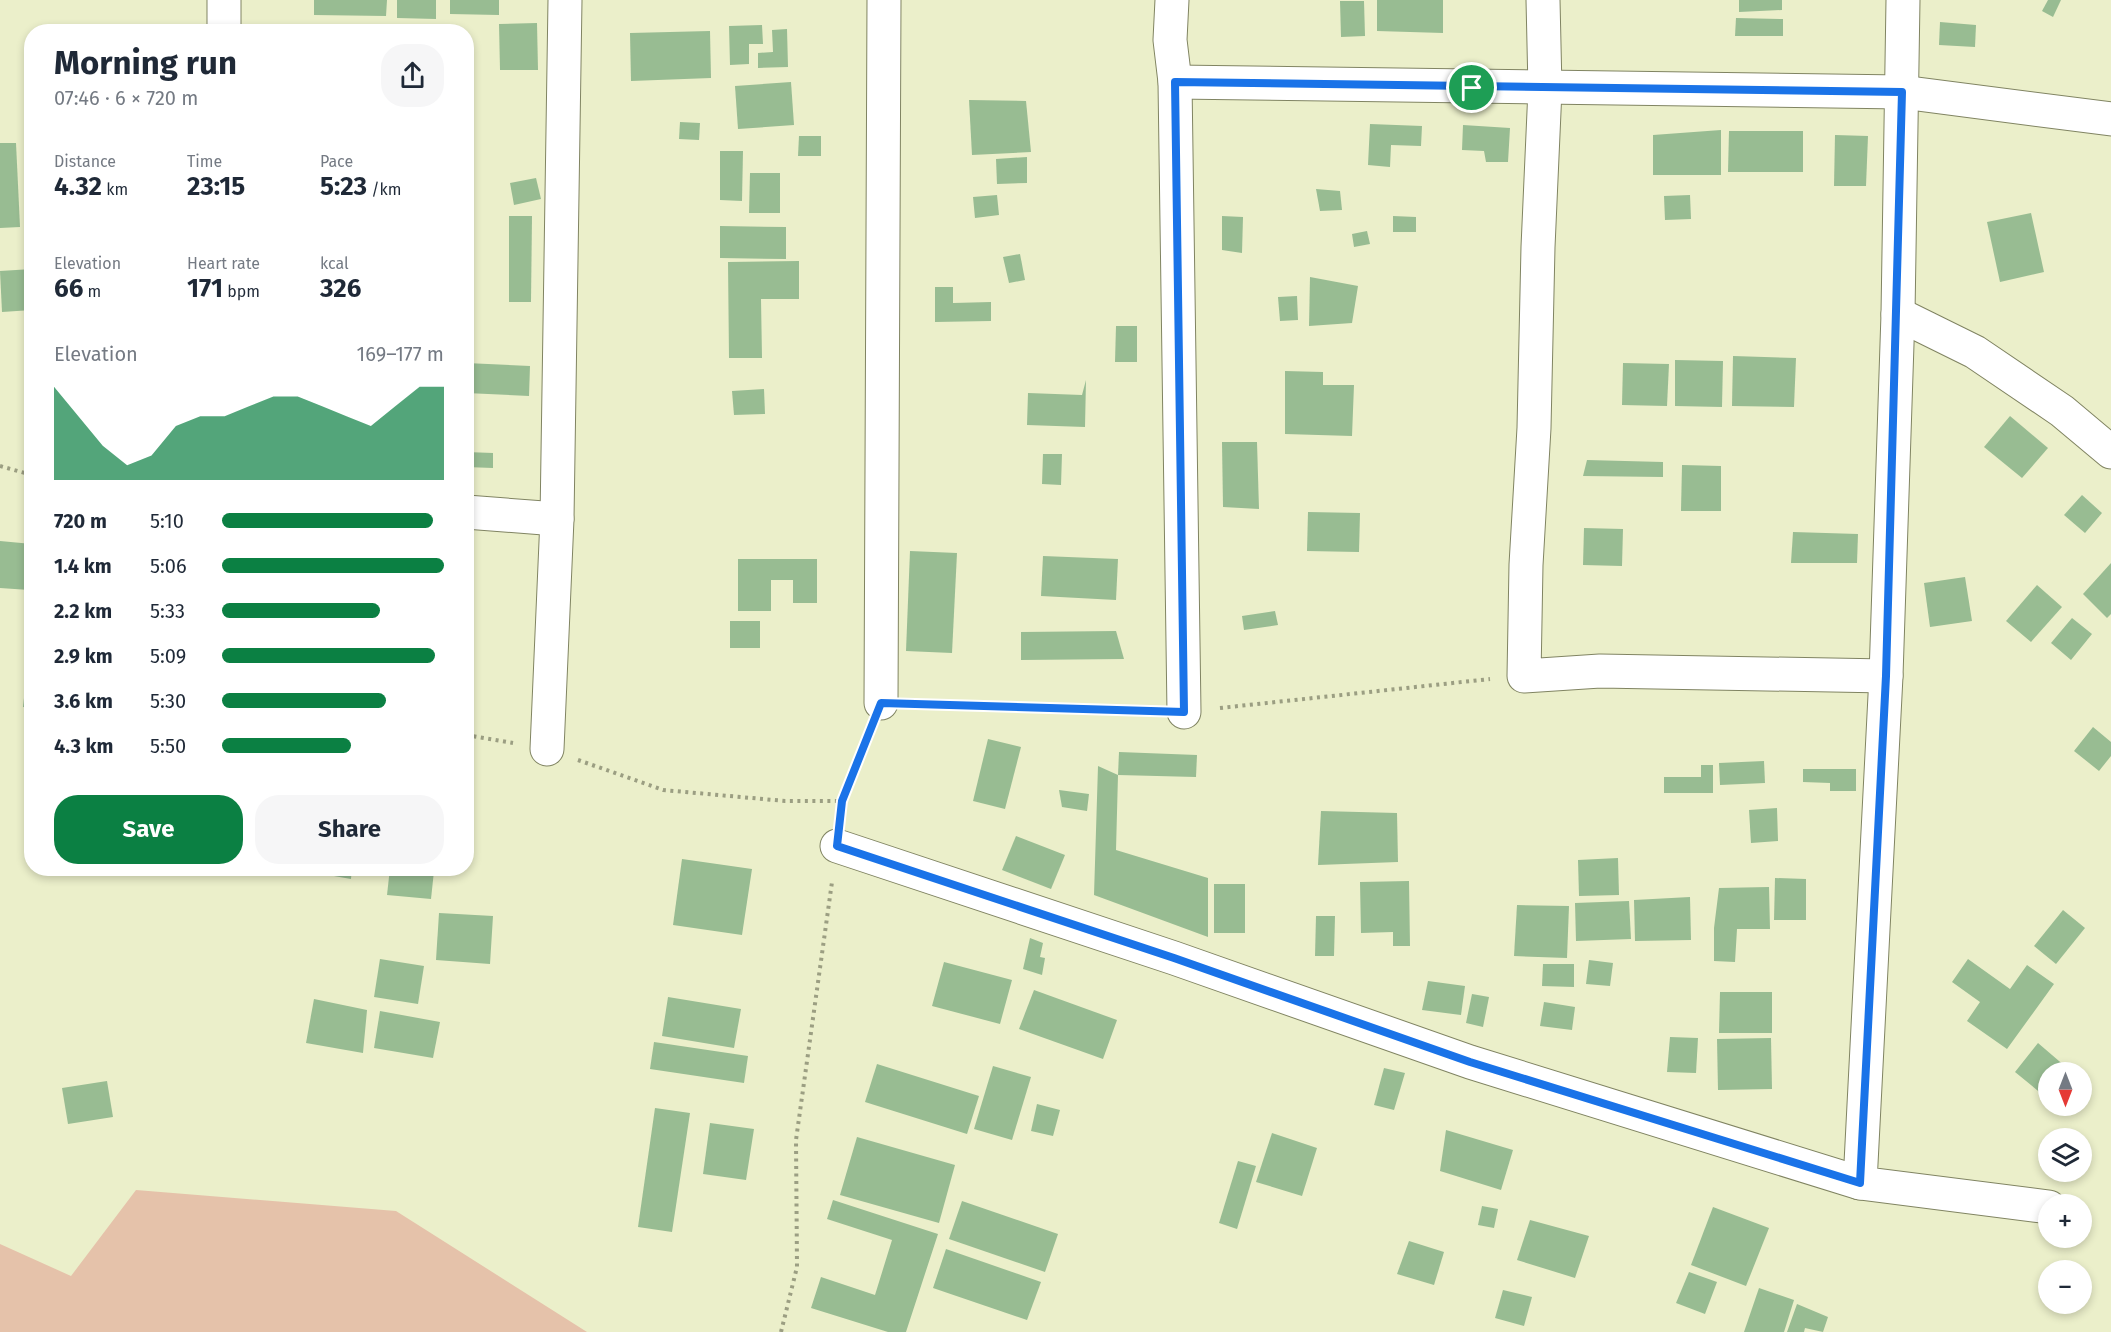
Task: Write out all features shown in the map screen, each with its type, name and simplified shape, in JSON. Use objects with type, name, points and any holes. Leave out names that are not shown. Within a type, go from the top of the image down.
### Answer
[{"type":"street","points":[[224,0],[224,24]]},
{"type":"street","points":[[547,749],[557,519],[565,0]]},
{"type":"street","points":[[881,703],[884,0]]},
{"type":"street","points":[[1172,0],[1170,40],[1175,82],[1184,712]]},
{"type":"street","points":[[1543,0],[1545,89],[1538,247],[1534,428],[1526,565],[1524,676],[1600,671],[1886,676]]},
{"type":"street","points":[[1860,1183],[1886,676],[1898,314],[1903,0]]},
{"type":"street","points":[[1175,82],[1545,89],[1902,92],[2111,119]]},
{"type":"street","points":[[1898,314],[1976,352],[2062,411],[2111,452]]},
{"type":"street","points":[[474,513],[557,519]]},
{"type":"street","points":[[837,846],[1174,958],[1470,1062],[1860,1183],[2038,1206]]},
{"type":"path","points":[[0,466],[24,473]]},
{"type":"path","points":[[781,1332],[797,1267],[796,1140],[842,801],[881,703],[1184,712],[1524,676]]},
{"type":"path","points":[[474,736],[547,749],[663,790],[785,801],[842,801]]},
{"type":"shaded area","points":[[136,1190],[396,1211],[587,1332],[0,1332],[0,1244],[71,1276]]},
{"type":"building","points":[[314,0],[387,0],[386,16],[314,15]]},
{"type":"building","points":[[397,0],[436,0],[436,19],[397,18]]},
{"type":"building","points":[[450,0],[499,0],[499,15],[450,14]]},
{"type":"building","points":[[1377,0],[1443,0],[1443,33],[1377,31]]},
{"type":"building","points":[[1739,0],[1782,0],[1782,10],[1739,12]]},
{"type":"building","points":[[2048,0],[2061,0],[2053,17],[2042,11]]},
{"type":"building","points":[[1340,1],[1364,1],[1365,36],[1341,37]]},
{"type":"building","points":[[1736,18],[1783,19],[1783,36],[1735,36]]},
{"type":"building","points":[[1940,22],[1976,25],[1975,47],[1939,45]]},
{"type":"building","points":[[537,23],[538,70],[500,70],[499,24]]},
{"type":"building","points":[[762,25],[763,44],[749,44],[749,64],[730,65],[729,26]]},
{"type":"building","points":[[787,29],[788,67],[758,68],[758,53],[773,52],[772,30]]},
{"type":"building","points":[[710,31],[711,78],[631,81],[630,33]]},
{"type":"building","points":[[791,82],[794,125],[738,129],[735,86]]},
{"type":"building","points":[[969,100],[1026,101],[1031,152],[972,155]]},
{"type":"building","points":[[680,122],[700,123],[699,140],[679,139]]},
{"type":"building","points":[[1370,124],[1422,126],[1421,146],[1391,145],[1390,167],[1368,165]]},
{"type":"building","points":[[1463,125],[1510,128],[1508,162],[1486,162],[1484,151],[1462,150]]},
{"type":"building","points":[[1721,130],[1721,175],[1653,175],[1653,135]]},
{"type":"building","points":[[1729,131],[1803,131],[1803,172],[1728,172]]},
{"type":"building","points":[[1835,135],[1868,136],[1866,186],[1834,186]]},
{"type":"building","points":[[799,136],[821,136],[821,156],[798,156]]},
{"type":"building","points":[[0,143],[16,143],[20,227],[0,228]]},
{"type":"building","points":[[720,151],[743,151],[742,201],[720,200]]},
{"type":"building","points":[[1027,157],[1027,183],[997,184],[996,159]]},
{"type":"building","points":[[750,173],[780,173],[780,213],[749,213]]},
{"type":"building","points":[[536,178],[541,199],[514,205],[510,183]]},
{"type":"building","points":[[1316,189],[1340,191],[1342,210],[1320,211]]},
{"type":"building","points":[[997,195],[999,215],[975,218],[973,197]]},
{"type":"building","points":[[1690,195],[1691,219],[1665,220],[1664,196]]},
{"type":"building","points":[[2031,213],[2044,272],[2000,282],[1987,222]]},
{"type":"building","points":[[509,216],[532,216],[531,302],[509,302]]},
{"type":"building","points":[[1222,216],[1243,217],[1242,253],[1222,250]]},
{"type":"building","points":[[1393,216],[1416,217],[1416,232],[1393,232]]},
{"type":"building","points":[[720,226],[786,227],[786,259],[720,258]]},
{"type":"building","points":[[1367,231],[1370,244],[1354,247],[1352,234]]},
{"type":"building","points":[[1020,254],[1025,280],[1009,283],[1003,257]]},
{"type":"building","points":[[799,261],[799,299],[761,299],[762,358],[729,358],[728,262]]},
{"type":"building","points":[[24,270],[24,311],[2,312],[0,271]]},
{"type":"building","points":[[1310,277],[1358,286],[1352,323],[1309,326]]},
{"type":"building","points":[[935,287],[953,287],[953,303],[991,302],[991,321],[935,322]]},
{"type":"building","points":[[1297,296],[1298,320],[1280,321],[1278,297]]},
{"type":"building","points":[[1116,326],[1137,326],[1137,362],[1115,362]]},
{"type":"building","points":[[1733,356],[1796,358],[1794,407],[1732,406]]},
{"type":"building","points":[[1675,360],[1723,361],[1722,407],[1675,406]]},
{"type":"building","points":[[474,363],[530,366],[529,396],[474,393]]},
{"type":"building","points":[[1623,363],[1669,364],[1667,406],[1622,405]]},
{"type":"building","points":[[1285,371],[1323,372],[1323,385],[1354,385],[1352,436],[1285,434]]},
{"type":"building","points":[[1086,380],[1085,427],[1027,425],[1028,393],[1082,395]]},
{"type":"building","points":[[764,389],[765,414],[734,415],[732,391]]},
{"type":"building","points":[[2010,416],[2048,448],[2022,478],[1984,447]]},
{"type":"building","points":[[1222,442],[1257,442],[1259,509],[1223,507]]},
{"type":"building","points":[[474,452],[493,453],[493,468],[474,467]]},
{"type":"building","points":[[1043,454],[1062,454],[1061,485],[1042,484]]},
{"type":"building","points":[[1587,460],[1663,462],[1663,477],[1583,476]]},
{"type":"building","points":[[1682,465],[1721,466],[1721,511],[1681,511]]},
{"type":"building","points":[[2082,495],[2102,513],[2085,533],[2064,515]]},
{"type":"building","points":[[1308,512],[1360,513],[1359,552],[1307,551]]},
{"type":"building","points":[[1584,528],[1623,529],[1622,566],[1583,565]]},
{"type":"building","points":[[1793,532],[1858,534],[1857,563],[1791,563]]},
{"type":"building","points":[[0,541],[24,543],[24,590],[0,588]]},
{"type":"building","points":[[910,551],[957,553],[952,653],[906,651]]},
{"type":"building","points":[[1043,556],[1118,559],[1116,600],[1041,596]]},
{"type":"building","points":[[738,559],[817,559],[817,603],[793,603],[793,580],[771,580],[771,611],[738,611]]},
{"type":"building","points":[[2111,563],[2111,614],[2107,618],[2083,594]]},
{"type":"building","points":[[1965,577],[1972,621],[1930,627],[1924,583]]},
{"type":"building","points":[[2037,585],[2062,607],[2031,642],[2006,621]]},
{"type":"building","points":[[1275,611],[1278,625],[1244,630],[1242,616]]},
{"type":"building","points":[[2072,618],[2092,634],[2071,660],[2051,643]]},
{"type":"building","points":[[730,621],[760,621],[760,648],[730,648]]},
{"type":"building","points":[[1116,631],[1124,659],[1021,660],[1021,632]]},
{"type":"building","points":[[2093,727],[2111,742],[2111,756],[2099,771],[2074,751]]},
{"type":"building","points":[[988,739],[1021,747],[1005,809],[973,801]]},
{"type":"building","points":[[1119,752],[1197,755],[1196,777],[1118,775]]},
{"type":"building","points":[[1764,761],[1765,783],[1720,785],[1719,763]]},
{"type":"building","points":[[1701,765],[1713,765],[1713,793],[1664,793],[1664,777],[1701,777]]},
{"type":"building","points":[[1098,766],[1118,775],[1116,850],[1208,878],[1208,937],[1094,895]]},
{"type":"building","points":[[1803,769],[1856,769],[1856,791],[1830,791],[1830,783],[1803,782]]},
{"type":"building","points":[[1059,790],[1089,794],[1087,811],[1062,807]]},
{"type":"building","points":[[1777,808],[1778,841],[1751,843],[1749,810]]},
{"type":"building","points":[[1321,811],[1397,813],[1398,862],[1318,865]]},
{"type":"building","points":[[1016,836],[1065,855],[1051,889],[1002,870]]},
{"type":"building","points":[[1618,858],[1619,895],[1579,896],[1578,860]]},
{"type":"building","points":[[682,859],[752,869],[742,935],[673,925]]},
{"type":"building","points":[[334,876],[351,876],[351,879]]},
{"type":"building","points":[[389,876],[433,876],[431,899],[387,895]]},
{"type":"building","points":[[1775,878],[1806,879],[1806,920],[1774,920]]},
{"type":"building","points":[[1409,881],[1410,946],[1393,946],[1393,932],[1361,933],[1360,882]]},
{"type":"building","points":[[1214,884],[1245,884],[1245,933],[1214,933]]},
{"type":"building","points":[[1769,887],[1770,929],[1737,929],[1735,962],[1714,961],[1714,928],[1719,888]]},
{"type":"building","points":[[1690,897],[1691,940],[1635,941],[1634,900]]},
{"type":"building","points":[[1629,901],[1631,939],[1576,941],[1575,903]]},
{"type":"building","points":[[1517,905],[1569,906],[1567,958],[1514,956]]},
{"type":"building","points":[[2063,910],[2085,928],[2056,964],[2034,946]]},
{"type":"building","points":[[439,913],[493,916],[490,964],[436,960]]},
{"type":"building","points":[[1316,916],[1335,916],[1334,956],[1315,956]]},
{"type":"building","points":[[1030,938],[1043,943],[1040,957],[1045,958],[1042,975],[1023,969]]},
{"type":"building","points":[[380,959],[424,966],[418,1004],[374,997]]},
{"type":"building","points":[[1968,959],[2010,989],[2027,965],[2054,984],[2007,1049],[1967,1021],[1980,1002],[1952,982]]},
{"type":"building","points":[[1589,960],[1613,963],[1610,986],[1586,984]]},
{"type":"building","points":[[944,962],[1012,980],[1000,1024],[932,1006]]},
{"type":"building","points":[[1543,964],[1574,964],[1574,987],[1542,986]]},
{"type":"building","points":[[1428,981],[1465,986],[1461,1015],[1422,1010]]},
{"type":"building","points":[[1034,990],[1117,1020],[1103,1059],[1019,1029]]},
{"type":"building","points":[[1720,992],[1772,992],[1772,1033],[1719,1033]]},
{"type":"building","points":[[1472,994],[1489,997],[1483,1027],[1466,1023]]},
{"type":"building","points":[[668,997],[741,1009],[734,1048],[662,1036]]},
{"type":"building","points":[[314,999],[367,1010],[363,1053],[306,1043]]},
{"type":"building","points":[[1544,1002],[1575,1007],[1572,1030],[1540,1026]]},
{"type":"building","points":[[380,1011],[440,1022],[433,1058],[374,1048]]},
{"type":"building","points":[[1670,1037],[1698,1038],[1696,1073],[1667,1072]]},
{"type":"building","points":[[1771,1038],[1772,1089],[1718,1090],[1717,1039]]},
{"type":"building","points":[[654,1042],[748,1056],[744,1083],[650,1069]]},
{"type":"building","points":[[2038,1043],[2060,1062],[2038,1062],[2038,1091],[2015,1072]]},
{"type":"building","points":[[877,1064],[979,1096],[967,1134],[865,1102]]},
{"type":"building","points":[[993,1066],[1031,1077],[1012,1140],[974,1129]]},
{"type":"building","points":[[1384,1068],[1405,1073],[1394,1110],[1374,1105]]},
{"type":"building","points":[[107,1081],[113,1117],[68,1124],[62,1088]]},
{"type":"building","points":[[1037,1104],[1060,1110],[1053,1136],[1031,1131]]},
{"type":"building","points":[[655,1108],[690,1113],[672,1232],[638,1227]]},
{"type":"building","points":[[710,1123],[754,1129],[746,1180],[703,1174]]},
{"type":"building","points":[[1446,1130],[1513,1150],[1501,1190],[1440,1171]]},
{"type":"building","points":[[1272,1133],[1317,1148],[1302,1196],[1256,1182]]},
{"type":"building","points":[[857,1137],[955,1165],[939,1223],[840,1195]]},
{"type":"building","points":[[1238,1161],[1256,1166],[1237,1229],[1219,1223]]},
{"type":"building","points":[[833,1200],[938,1234],[906,1332],[888,1332],[811,1308],[821,1277],[875,1295],[892,1240],[827,1219]]},
{"type":"building","points":[[962,1201],[1058,1234],[1045,1272],[949,1239]]},
{"type":"building","points":[[1482,1206],[1498,1209],[1494,1228],[1478,1225]]},
{"type":"building","points":[[1713,1207],[1769,1228],[1746,1286],[1691,1265]]},
{"type":"building","points":[[1530,1220],[1589,1236],[1575,1278],[1517,1260]]},
{"type":"building","points":[[1409,1241],[1444,1252],[1434,1285],[1397,1274]]},
{"type":"building","points":[[946,1249],[1041,1282],[1027,1320],[933,1288]]},
{"type":"building","points":[[1689,1272],[1717,1282],[1705,1314],[1676,1303]]},
{"type":"building","points":[[1759,1288],[1794,1300],[1784,1332],[1744,1332]]},
{"type":"building","points":[[1503,1290],[1532,1297],[1524,1326],[1495,1318]]},
{"type":"building","points":[[1797,1304],[1828,1317],[1823,1332],[1805,1328],[1804,1332],[1787,1332]]},
{"type":"route","points":[[1175,82],[1177,84],[1472,88],[1902,92],[1898,314],[1886,676],[1860,1183],[1470,1062],[1174,958],[837,846],[842,801],[881,703],[1184,712],[1175,82]]}]
